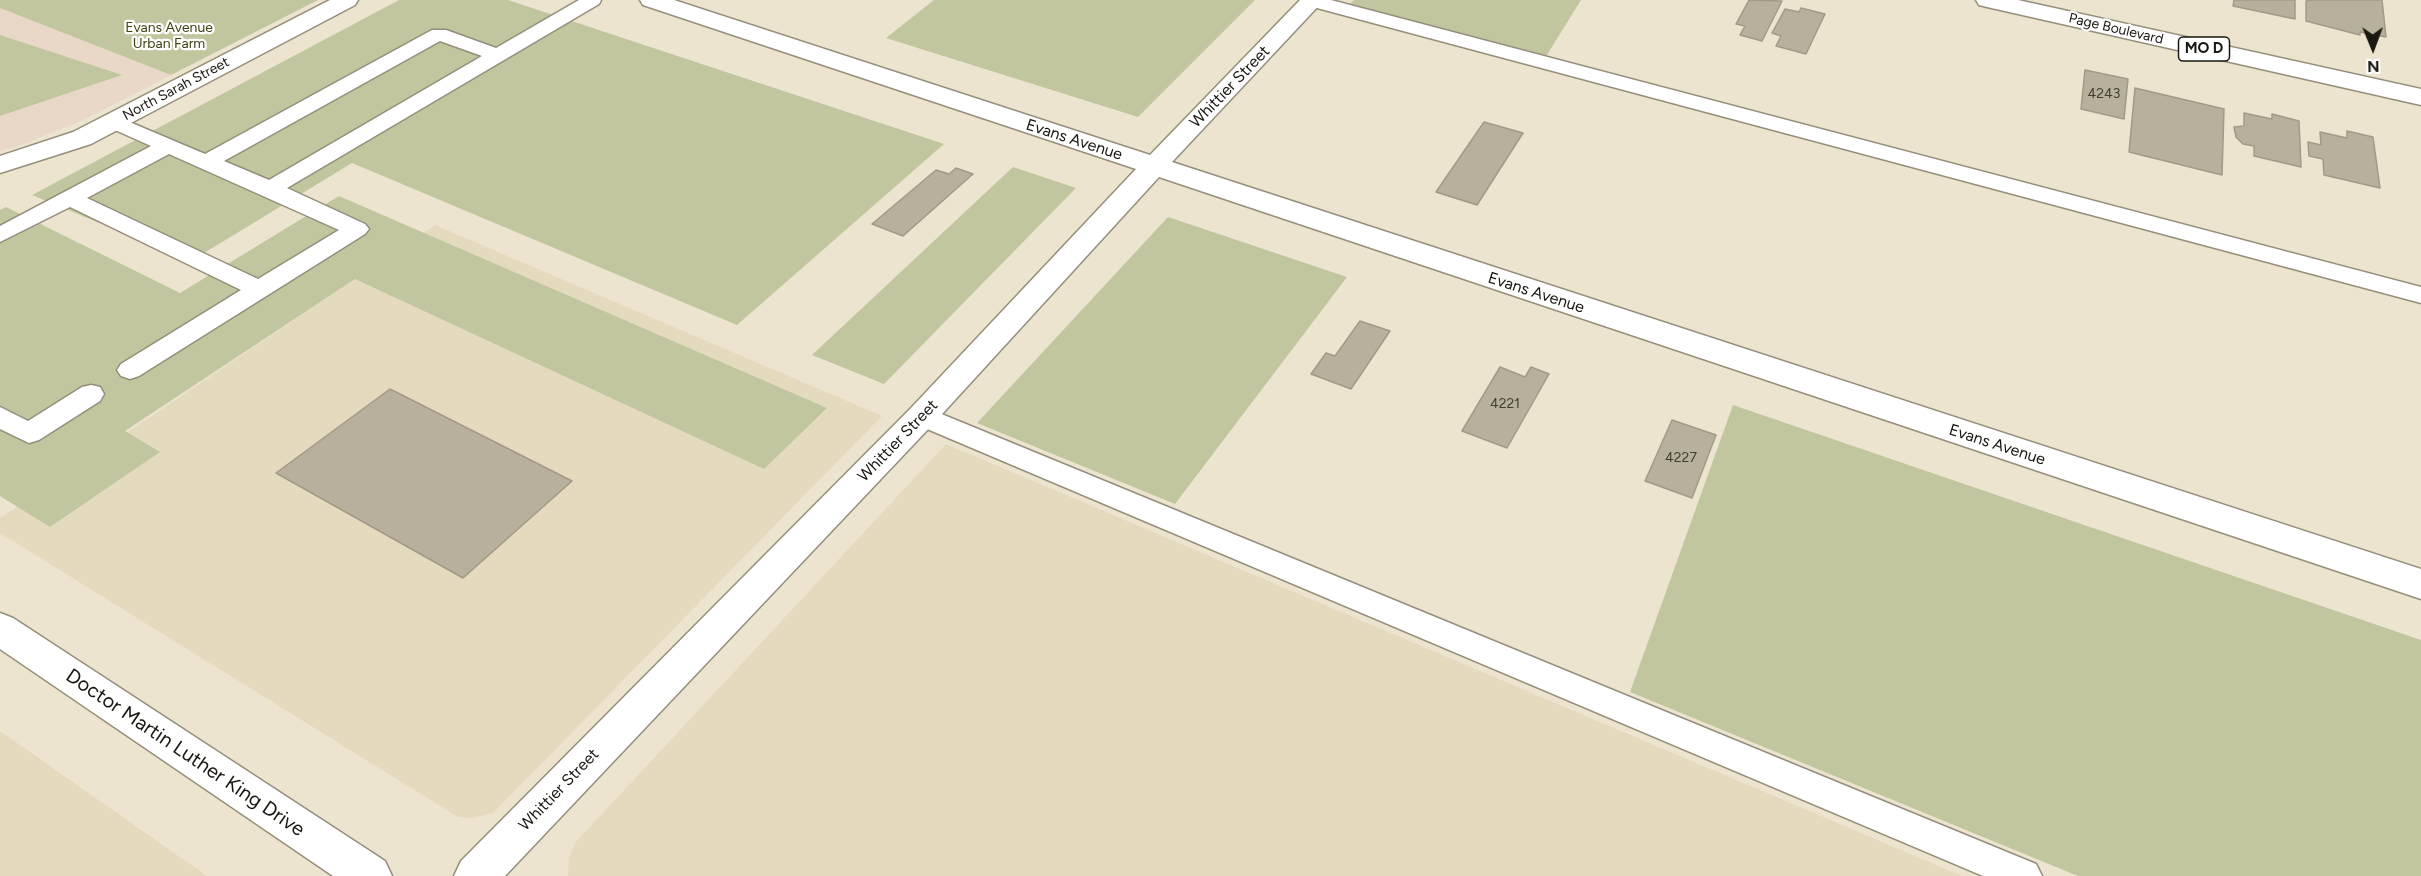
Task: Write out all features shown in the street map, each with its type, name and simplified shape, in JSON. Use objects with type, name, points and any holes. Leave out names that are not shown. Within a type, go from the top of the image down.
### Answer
[{"type":"street","name":"North Sarah Street","points":[[0,165],[82,138],[347,0]]},
{"type":"street","name":"Evans Avenue","points":[[651,0],[2421,584]]},
{"type":"street","name":"Whittier Street","points":[[476,876],[922,416],[1311,0]]},
{"type":"street","name":"Page Boulevard","points":[[1987,0],[2421,97]]},
{"type":"street","name":"Doctor Martin Luther King Drive","points":[[0,629],[370,876]]},
{"type":"lane","points":[[270,189],[592,0]]},
{"type":"lane","points":[[1311,0],[2421,295]]},
{"type":"lane","points":[[208,161],[439,34],[497,55]]},
{"type":"lane","points":[[113,122],[208,161],[357,228],[130,370]]},
{"type":"lane","points":[[0,235],[169,145]]},
{"type":"lane","points":[[70,198],[258,289]]},
{"type":"lane","points":[[0,417],[29,433],[91,394]]},
{"type":"lane","points":[[922,416],[2024,876]]},
{"type":"shaded area","points":[[0,8],[171,75],[83,120],[24,144],[0,151]]},
{"type":"shaded area","points":[[435,225],[882,416],[493,813],[473,818],[458,817],[0,533],[0,518]]},
{"type":"shaded area","points":[[946,444],[1962,876],[568,876],[569,858],[575,843]]},
{"type":"shaded area","points":[[0,731],[207,876],[0,876]]},
{"type":"green space","name":"Evans Avenue Urban Farm","points":[[0,0],[318,0],[171,75],[0,8]]},
{"type":"green space","points":[[399,0],[508,0],[944,144],[737,325],[352,163],[191,261],[32,195]]},
{"type":"green space","points":[[934,0],[1255,0],[1138,117],[886,38]]},
{"type":"green space","points":[[1354,0],[1581,0],[1545,58],[1348,6]]},
{"type":"green space","points":[[0,35],[122,75],[0,116]]},
{"type":"green space","points":[[1013,167],[1076,188],[884,384],[812,355]]},
{"type":"green space","points":[[339,196],[827,408],[764,469],[355,279],[125,431],[160,452],[50,527],[0,496],[0,210],[6,207],[180,293]]},
{"type":"green space","points":[[1168,217],[1347,277],[1175,504],[977,423]]},
{"type":"green space","points":[[1733,405],[2421,640],[2421,876],[2078,876],[1630,692]]},
{"type":"building","points":[[1749,0],[1782,1],[1762,41],[1740,35],[1745,26],[1736,24]]},
{"type":"building","points":[[2234,0],[2295,0],[2295,19],[2233,6]]},
{"type":"building","points":[[2382,0],[2386,37],[2360,32],[2360,35],[2306,21],[2306,1]]},
{"type":"building","points":[[1801,8],[1825,14],[1806,54],[1776,46],[1781,36],[1772,33],[1785,9],[1799,12]]},
{"type":"building","points":[[2085,70],[2128,79],[2124,119],[2081,109]]},
{"type":"building","points":[[2135,88],[2224,109],[2222,175],[2129,152]]},
{"type":"building","points":[[2244,113],[2272,119],[2272,114],[2299,121],[2301,167],[2254,156],[2254,146],[2243,144],[2236,137],[2234,127],[2244,126]]},
{"type":"building","points":[[1484,122],[1523,133],[1477,205],[1436,192]]},
{"type":"building","points":[[2347,131],[2373,137],[2380,188],[2324,175],[2323,159],[2309,156],[2308,142],[2321,145],[2320,132],[2347,138]]},
{"type":"building","points":[[956,168],[973,174],[903,236],[872,224],[936,170],[949,174]]},
{"type":"building","points":[[1360,321],[1390,331],[1351,389],[1311,374],[1326,353],[1335,356]]},
{"type":"building","points":[[1500,367],[1525,377],[1531,367],[1549,374],[1507,448],[1462,431]]},
{"type":"building","points":[[390,389],[572,481],[463,578],[276,473]]},
{"type":"building","points":[[1672,420],[1716,435],[1692,498],[1645,481]]}]
